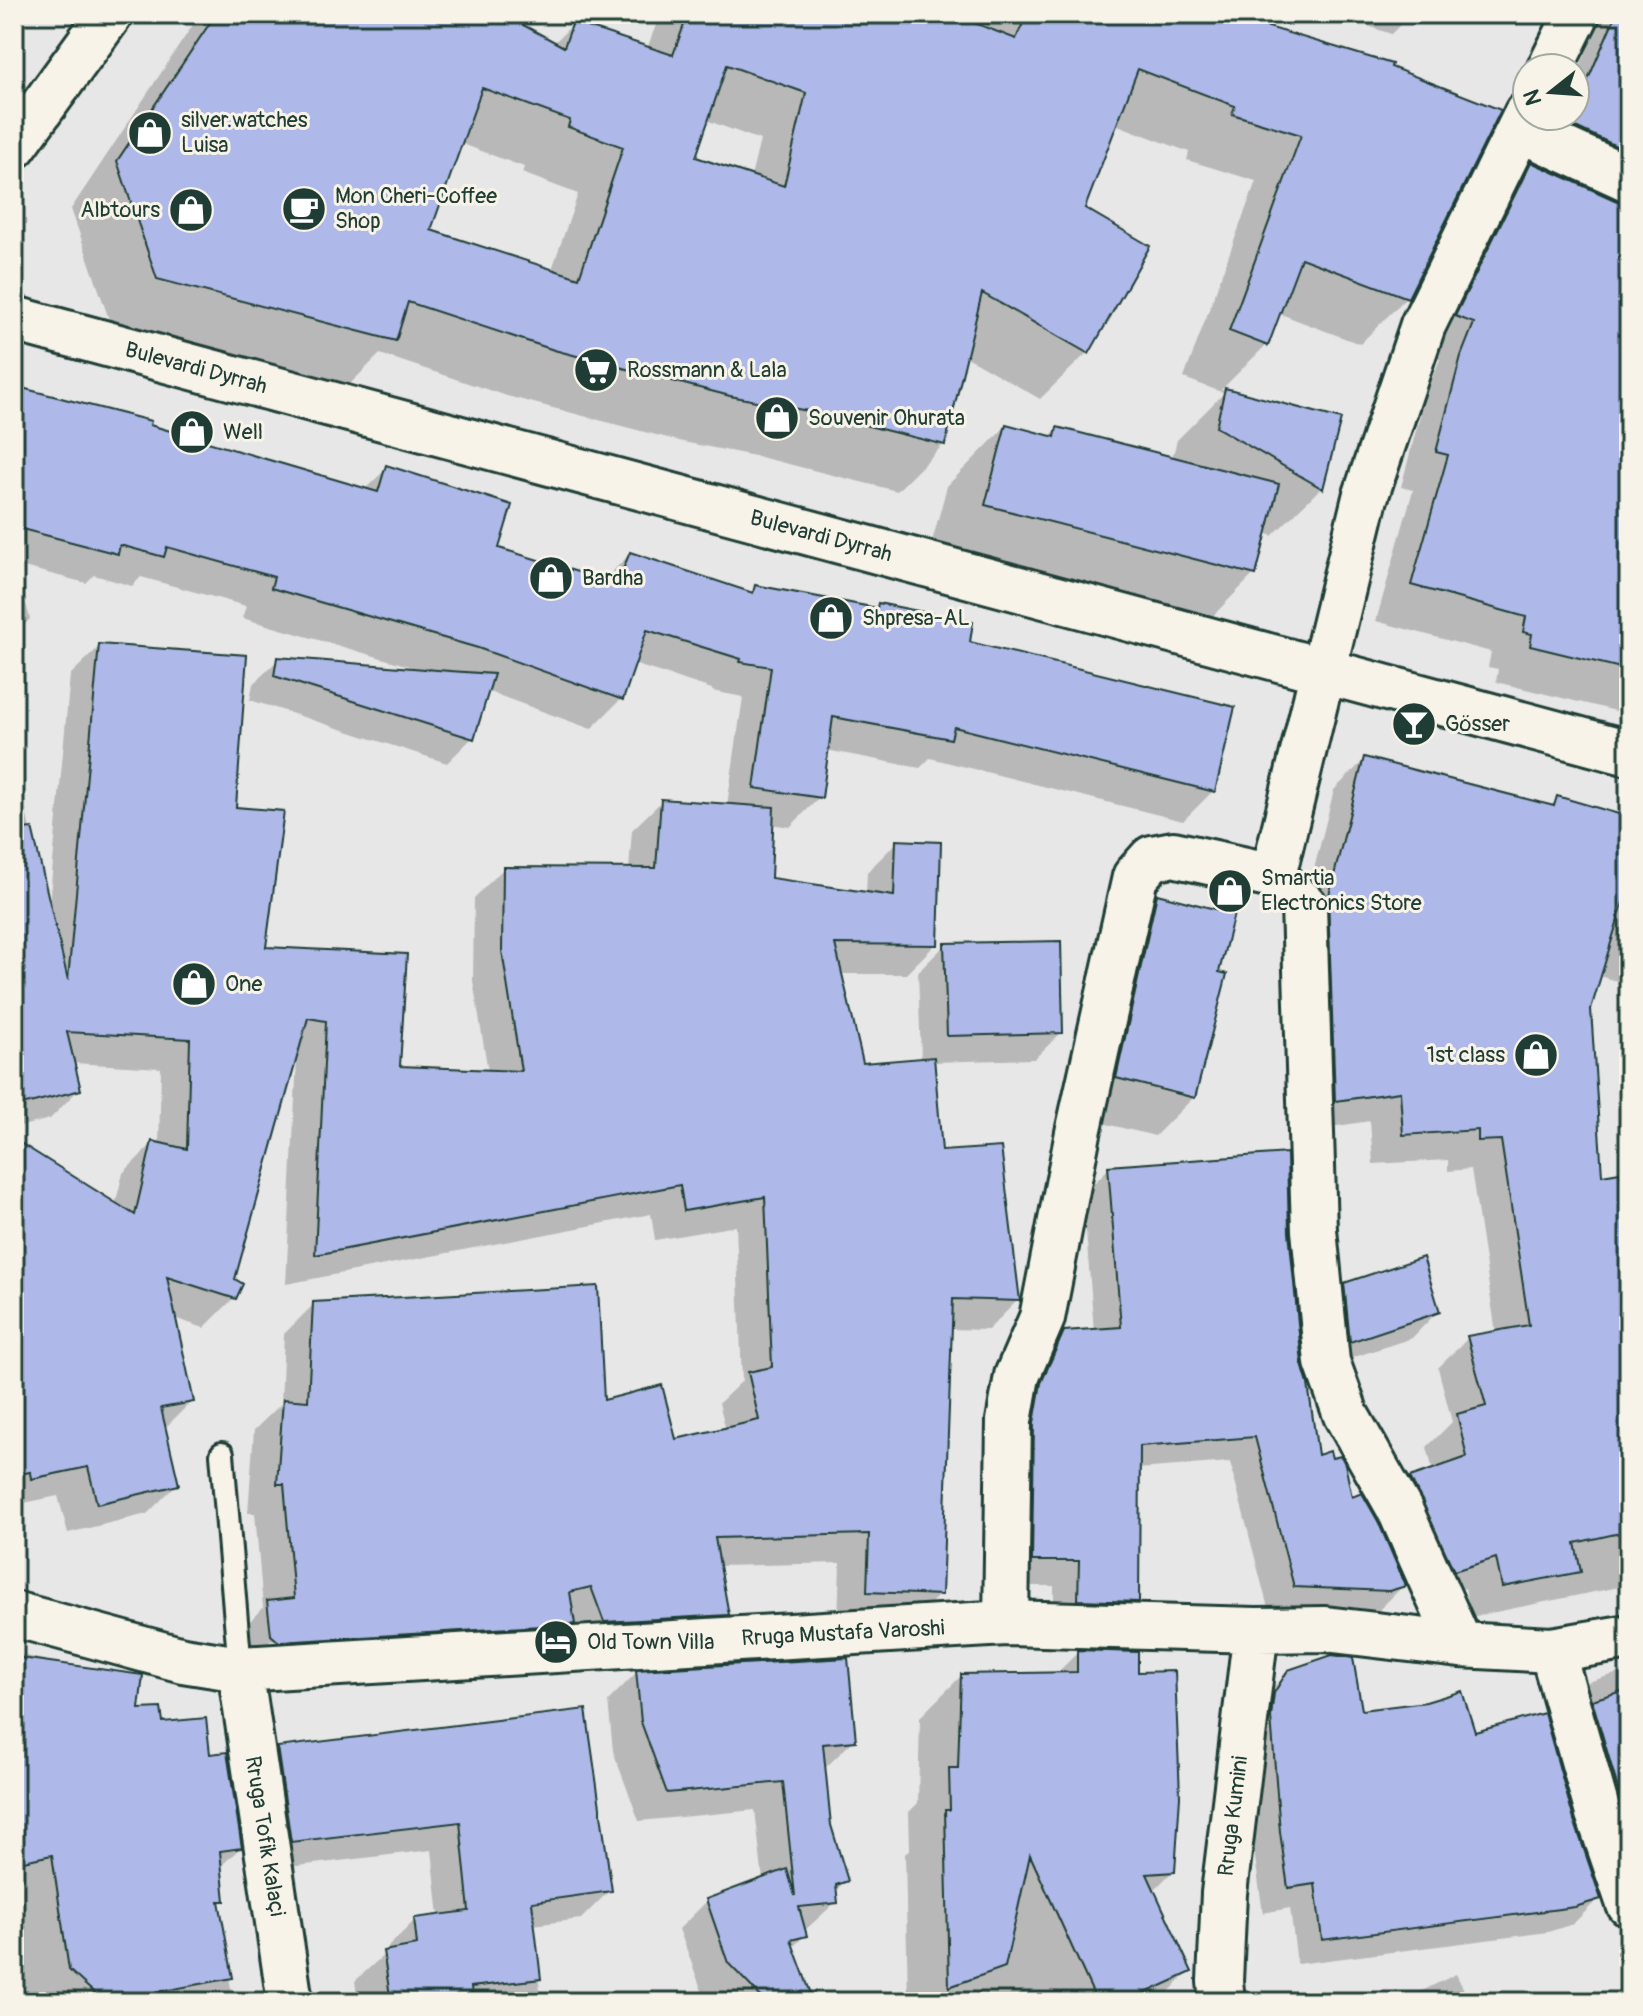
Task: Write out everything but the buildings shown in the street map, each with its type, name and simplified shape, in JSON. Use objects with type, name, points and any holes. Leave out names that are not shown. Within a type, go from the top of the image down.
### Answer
[{"type":"street","points":[[14,146],[110,14]]},
{"type":"street","points":[[1558,52],[1577,14]]},
{"type":"street","points":[[1273,876],[1365,498],[1423,325],[1518,132]]},
{"type":"street","points":[[1543,132],[1629,179]]},
{"type":"street","name":"Bulevardi Dyrrah","points":[[14,319],[1629,753]]},
{"type":"street","points":[[1006,1623],[1007,1482],[1011,1406],[1017,1376],[1042,1318],[1078,1133],[1135,877],[1152,858],[1173,854],[1273,876],[1304,905],[1314,1230],[1327,1362],[1346,1415],[1400,1510],[1460,1645]]},
{"type":"street","name":"Rruga Mustafa Varoshi","points":[[14,1614],[183,1660],[240,1669],[1006,1623],[1325,1629],[1460,1645],[1552,1650],[1629,1637]]},
{"type":"street","name":"Rruga Kumini","points":[[1222,2002],[1224,1893],[1256,1630]]},
{"type":"street","points":[[1552,1650],[1598,1813],[1629,1904]]},
{"type":"street","name":"Rruga Tofik Kalaçi","points":[[240,1669],[290,2002]]},
{"type":"lane","points":[[222,1454],[240,1669]]},
{"type":"place","name":"silver.watches Luisa","points":[[150,133]]},
{"type":"place","name":"Mon Cheri-Coffee Shop","points":[[304,209]]},
{"type":"place","name":"Albtours","points":[[191,210]]},
{"type":"place","name":"Rossmann & Lala","points":[[596,370]]},
{"type":"place","name":"Souvenir Ohurata","points":[[777,418]]},
{"type":"place","name":"Well","points":[[192,432]]},
{"type":"place","name":"Bardha","points":[[551,578]]},
{"type":"place","name":"Shpresa-AL","points":[[831,618]]},
{"type":"place","name":"Gösser","points":[[1414,724]]},
{"type":"place","name":"Smartia Electronics Store","points":[[1230,891]]},
{"type":"place","name":"One","points":[[194,984]]},
{"type":"place","name":"1st class","points":[[1536,1055]]},
{"type":"place","name":"Old Town Villa","points":[[556,1642]]}]
